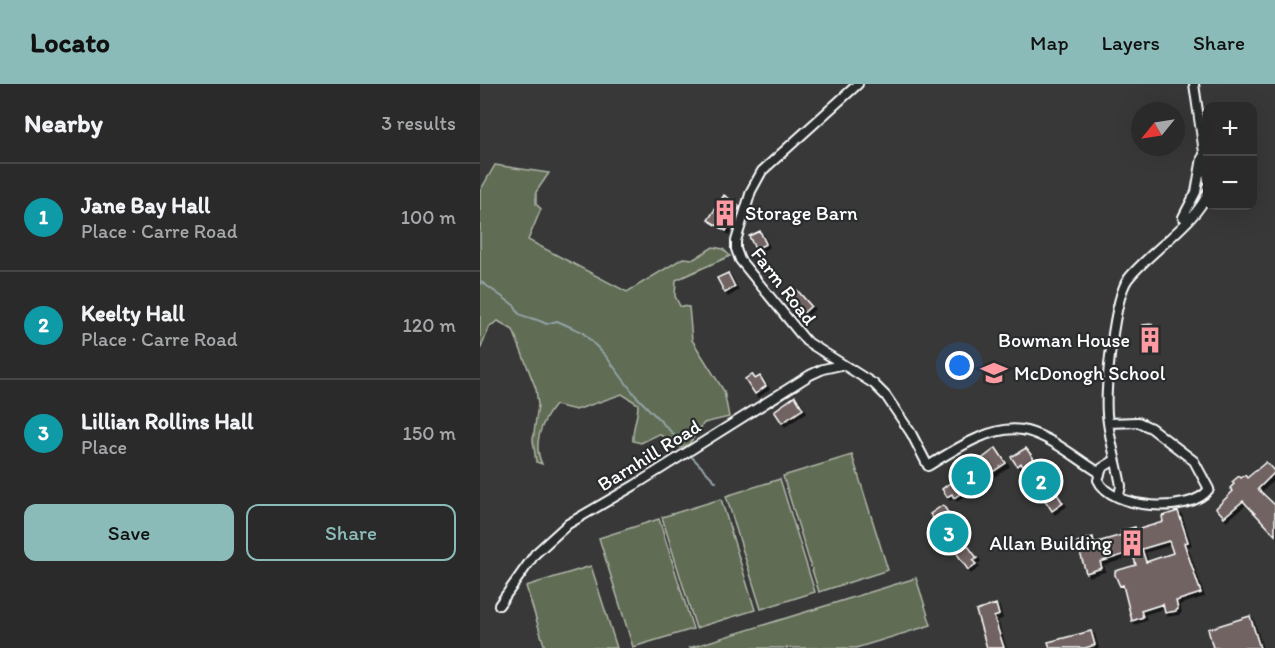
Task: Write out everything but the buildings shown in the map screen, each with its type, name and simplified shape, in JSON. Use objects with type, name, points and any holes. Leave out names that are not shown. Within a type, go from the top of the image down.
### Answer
[{"type":"street","name":"Farm Road","points":[[858,84],[781,152],[758,177],[736,249],[745,268],[806,341],[874,384],[886,396],[911,433],[928,466],[985,436],[1000,430],[1015,429],[1040,435],[1100,473]]},
{"type":"street","points":[[1173,234],[1196,192],[1203,150],[1194,84]]},
{"type":"street","points":[[1119,495],[1121,486],[1108,423],[1108,385],[1119,296],[1128,280],[1203,200]]},
{"type":"street","name":"Barnhill Road","points":[[499,604],[535,554],[568,524],[635,485],[810,375],[841,365]]},
{"type":"street","points":[[1108,423],[1138,422],[1151,428],[1194,461],[1209,489],[1194,502],[1155,506],[1129,501],[1105,490],[1100,485],[1100,473],[1115,460]]},
{"type":"green space","points":[[495,165],[549,173],[536,192],[536,204],[541,209],[528,240],[627,292],[683,258],[694,259],[713,247],[723,249],[730,256],[676,280],[675,296],[680,306],[689,307],[692,340],[724,391],[729,417],[704,423],[689,444],[681,448],[659,434],[641,443],[633,441],[638,404],[622,394],[576,410],[555,405],[546,418],[538,440],[542,464],[536,462],[533,440],[538,405],[536,389],[513,330],[498,321],[490,326],[480,350],[480,191]]},
{"type":"green space","points":[[852,455],[888,570],[819,592],[783,476]]},
{"type":"green space","points":[[780,479],[815,592],[761,609],[726,496]]},
{"type":"green space","points":[[721,499],[755,610],[696,628],[662,517]]},
{"type":"green space","points":[[659,519],[693,629],[633,647],[599,538]]},
{"type":"green space","points":[[591,566],[617,648],[545,648],[526,586]]},
{"type":"green space","points":[[916,578],[931,625],[856,648],[689,648]]},
{"type":"waterway","points":[[480,281],[515,306],[521,315],[546,324],[557,321],[582,332],[605,355],[635,395],[683,444]]},
{"type":"waterway","points":[[689,454],[716,482]]},
{"type":"place","name":"Storage Barn","points":[[725,213]]},
{"type":"place","name":"Bowman House","points":[[1150,340]]},
{"type":"place","name":"McDonogh School","points":[[994,373]]},
{"type":"place","name":"Jane Bay Hall","points":[[971,476]]},
{"type":"place","name":"Keelty Hall","points":[[1041,481]]},
{"type":"place","name":"Lillian Rollins Hall","points":[[949,533]]},
{"type":"place","name":"Allan Building","points":[[1132,543]]}]
